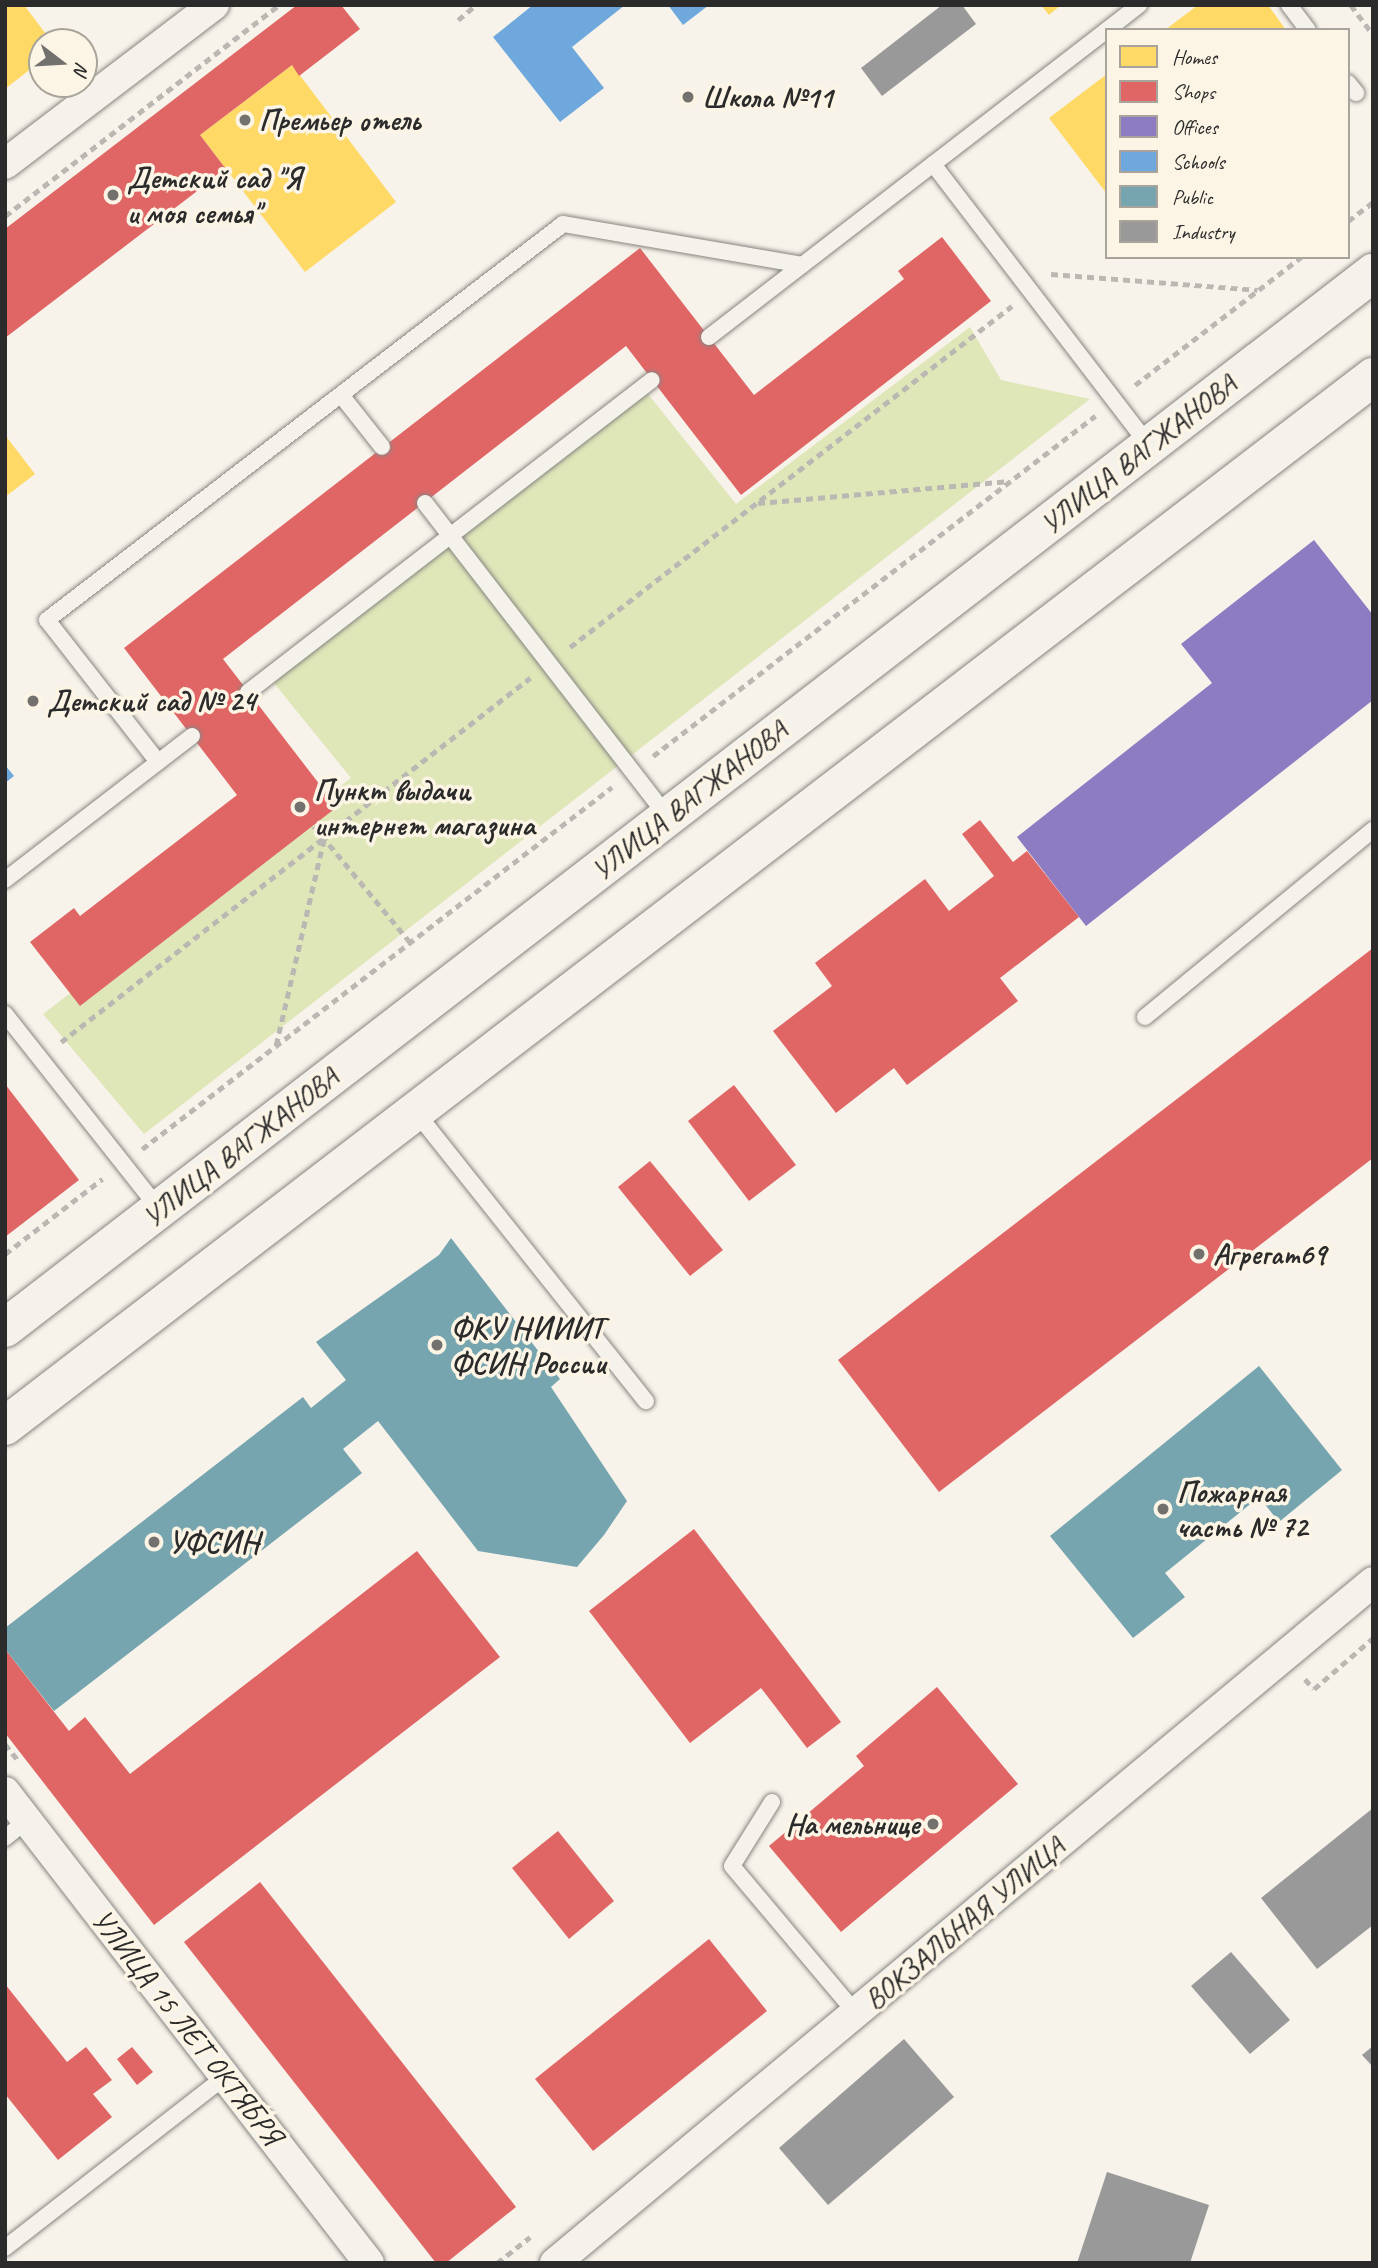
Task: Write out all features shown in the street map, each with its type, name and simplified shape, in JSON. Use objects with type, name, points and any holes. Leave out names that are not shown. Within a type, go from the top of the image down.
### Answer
[{"type":"main road","name":"УЛИЦА ВАГЖАНОВА","points":[[5,1328],[1373,273]]},
{"type":"main road","points":[[5,1426],[1373,377]]},
{"type":"street","points":[[5,164],[214,5]]},
{"type":"street","name":"ВОКЗАЛЬНАЯ УЛИЦА","points":[[555,2263],[1373,1583]]},
{"type":"street","name":"УЛИЦА 15 ЛЕТ ОКТЯБРЯ","points":[[5,1792],[16,1829],[225,2077],[369,2263]]},
{"type":"lane","points":[[1110,28],[1139,5]]},
{"type":"lane","points":[[1289,5],[1306,28]]},
{"type":"lane","points":[[709,337],[1105,32]]},
{"type":"lane","points":[[933,164],[1150,445]]},
{"type":"lane","points":[[158,762],[47,620],[564,224],[802,265]]},
{"type":"lane","points":[[248,692],[652,380]]},
{"type":"lane","points":[[341,394],[382,447]]},
{"type":"lane","points":[[425,503],[668,817]]},
{"type":"lane","points":[[5,880],[192,736]]},
{"type":"lane","points":[[1145,1017],[1373,830]]},
{"type":"lane","points":[[5,1014],[11,1034],[159,1209]]},
{"type":"lane","points":[[415,1111],[646,1401]]},
{"type":"lane","points":[[772,1802],[732,1866],[856,2013]]},
{"type":"lane","points":[[5,2248],[225,2077]]},
{"type":"path","points":[[5,216],[279,5]]},
{"type":"path","points":[[458,20],[476,5]]},
{"type":"path","points":[[1351,5],[1373,34]]},
{"type":"path","points":[[1350,219],[1373,202]]},
{"type":"path","points":[[1031,291],[1055,270],[1258,290]]},
{"type":"path","points":[[757,503],[1010,481]]},
{"type":"path","points":[[314,825],[411,942]]},
{"type":"path","points":[[275,1046],[324,838]]},
{"type":"green space","points":[[970,327],[1001,380],[1090,399],[144,1134],[43,1014],[351,778],[265,672],[640,384],[736,504]]},
{"type":"building: Homes","points":[[5,5],[24,5],[41,28],[28,28],[28,71],[5,89]]},
{"type":"building: Homes","points":[[1041,5],[1061,5],[1049,15]]},
{"type":"building: Homes","points":[[1198,5],[1268,5],[1285,28],[1168,28]]},
{"type":"building: Homes","points":[[292,65],[396,202],[305,272],[200,135]]},
{"type":"building: Homes","points":[[1105,76],[1105,191],[1049,118]]},
{"type":"building: Homes","points":[[5,435],[35,474],[5,497]]},
{"type":"building: Shops","points":[[297,5],[341,5],[360,29],[299,76],[292,65],[200,135],[226,169],[5,338],[5,229]]},
{"type":"building: Shops","points":[[942,237],[991,301],[741,495],[626,346],[223,659],[337,807],[80,1006],[30,942],[74,908],[80,916],[237,795],[124,648],[640,248],[754,395],[904,279],[898,271]]},
{"type":"building: Shops","points":[[980,820],[1013,862],[1027,851],[1079,917],[1000,978],[1018,1001],[907,1085],[894,1068],[836,1113],[773,1031],[832,986],[815,963],[925,879],[949,911],[994,876],[962,834]]},
{"type":"building: Shops","points":[[1373,948],[1373,1158],[939,1492],[838,1360]]},
{"type":"building: Shops","points":[[5,1084],[79,1180],[5,1237]]},
{"type":"building: Shops","points":[[734,1085],[796,1165],[749,1201],[688,1121]]},
{"type":"building: Shops","points":[[650,1161],[723,1250],[690,1276],[618,1187]]},
{"type":"building: Shops","points":[[694,1529],[841,1722],[807,1748],[761,1688],[690,1743],[589,1611]]},
{"type":"building: Shops","points":[[417,1551],[500,1657],[154,1925],[5,1733],[5,1649],[69,1731],[85,1717],[130,1774]]},
{"type":"building: Shops","points":[[937,1687],[1018,1784],[841,1932],[769,1846],[864,1766],[856,1756]]},
{"type":"building: Shops","points":[[558,1831],[614,1901],[569,1939],[512,1868]]},
{"type":"building: Shops","points":[[260,1882],[516,2207],[446,2263],[436,2263],[184,1942]]},
{"type":"building: Shops","points":[[709,1939],[767,2011],[593,2151],[535,2079]]},
{"type":"building: Shops","points":[[5,1984],[67,2062],[86,2047],[112,2080],[93,2094],[112,2117],[58,2160],[5,2094]]},
{"type":"building: Shops","points":[[132,2047],[153,2072],[137,2085],[117,2059]]},
{"type":"building: Offices","points":[[1314,540],[1373,615],[1373,700],[1086,926],[1017,837],[1212,683],[1181,644]]},
{"type":"building: Schools","points":[[533,5],[625,5],[572,47],[604,88],[560,122],[493,37]]},
{"type":"building: Schools","points":[[668,5],[709,5],[683,25]]},
{"type":"building: Schools","points":[[5,765],[14,776],[5,783]]},
{"type":"building: Public","points":[[451,1238],[560,1379],[551,1387],[627,1501],[604,1535],[577,1567],[478,1551],[378,1421],[343,1449],[362,1473],[54,1711],[5,1649],[5,1628],[303,1397],[311,1408],[346,1380],[316,1342],[439,1255]]},
{"type":"building: Public","name":"Пожарная часть № 72","points":[[1259,1366],[1342,1470],[1279,1522],[1259,1497],[1165,1573],[1185,1597],[1133,1638],[1050,1536]]},
{"type":"building: Industry","points":[[942,5],[962,5],[976,24],[882,96],[861,68]]},
{"type":"building: Industry","points":[[1373,1808],[1373,1925],[1317,1969],[1261,1898]]},
{"type":"building: Industry","points":[[1231,1952],[1290,2020],[1250,2054],[1191,1986]]},
{"type":"building: Industry","points":[[904,2039],[954,2097],[828,2205],[779,2148]]},
{"type":"building: Industry","points":[[1373,2046],[1373,2067],[1362,2055]]},
{"type":"building: Industry","points":[[1107,2172],[1209,2205],[1190,2263],[1077,2263]]},
{"type":"place","name":"Школа №11","points":[[688,97]]},
{"type":"place","name":"Премьер отель","points":[[245,120]]},
{"type":"place","name":"Детский сад \"Я и моя семья\"","points":[[113,195]]},
{"type":"place","name":"Детский сад № 24","points":[[33,701]]},
{"type":"place","name":"Пункт выдачи интернет магазина","points":[[300,807]]},
{"type":"place","name":"Агрегат69","points":[[1199,1254]]},
{"type":"place","name":"ФКУ НИИИТ ФСИН России","points":[[437,1345]]},
{"type":"place","name":"Пожарная часть № 72","points":[[1163,1509]]},
{"type":"place","name":"УФСИН","points":[[154,1542]]},
{"type":"place","name":"На мельнице","points":[[933,1824]]}]
